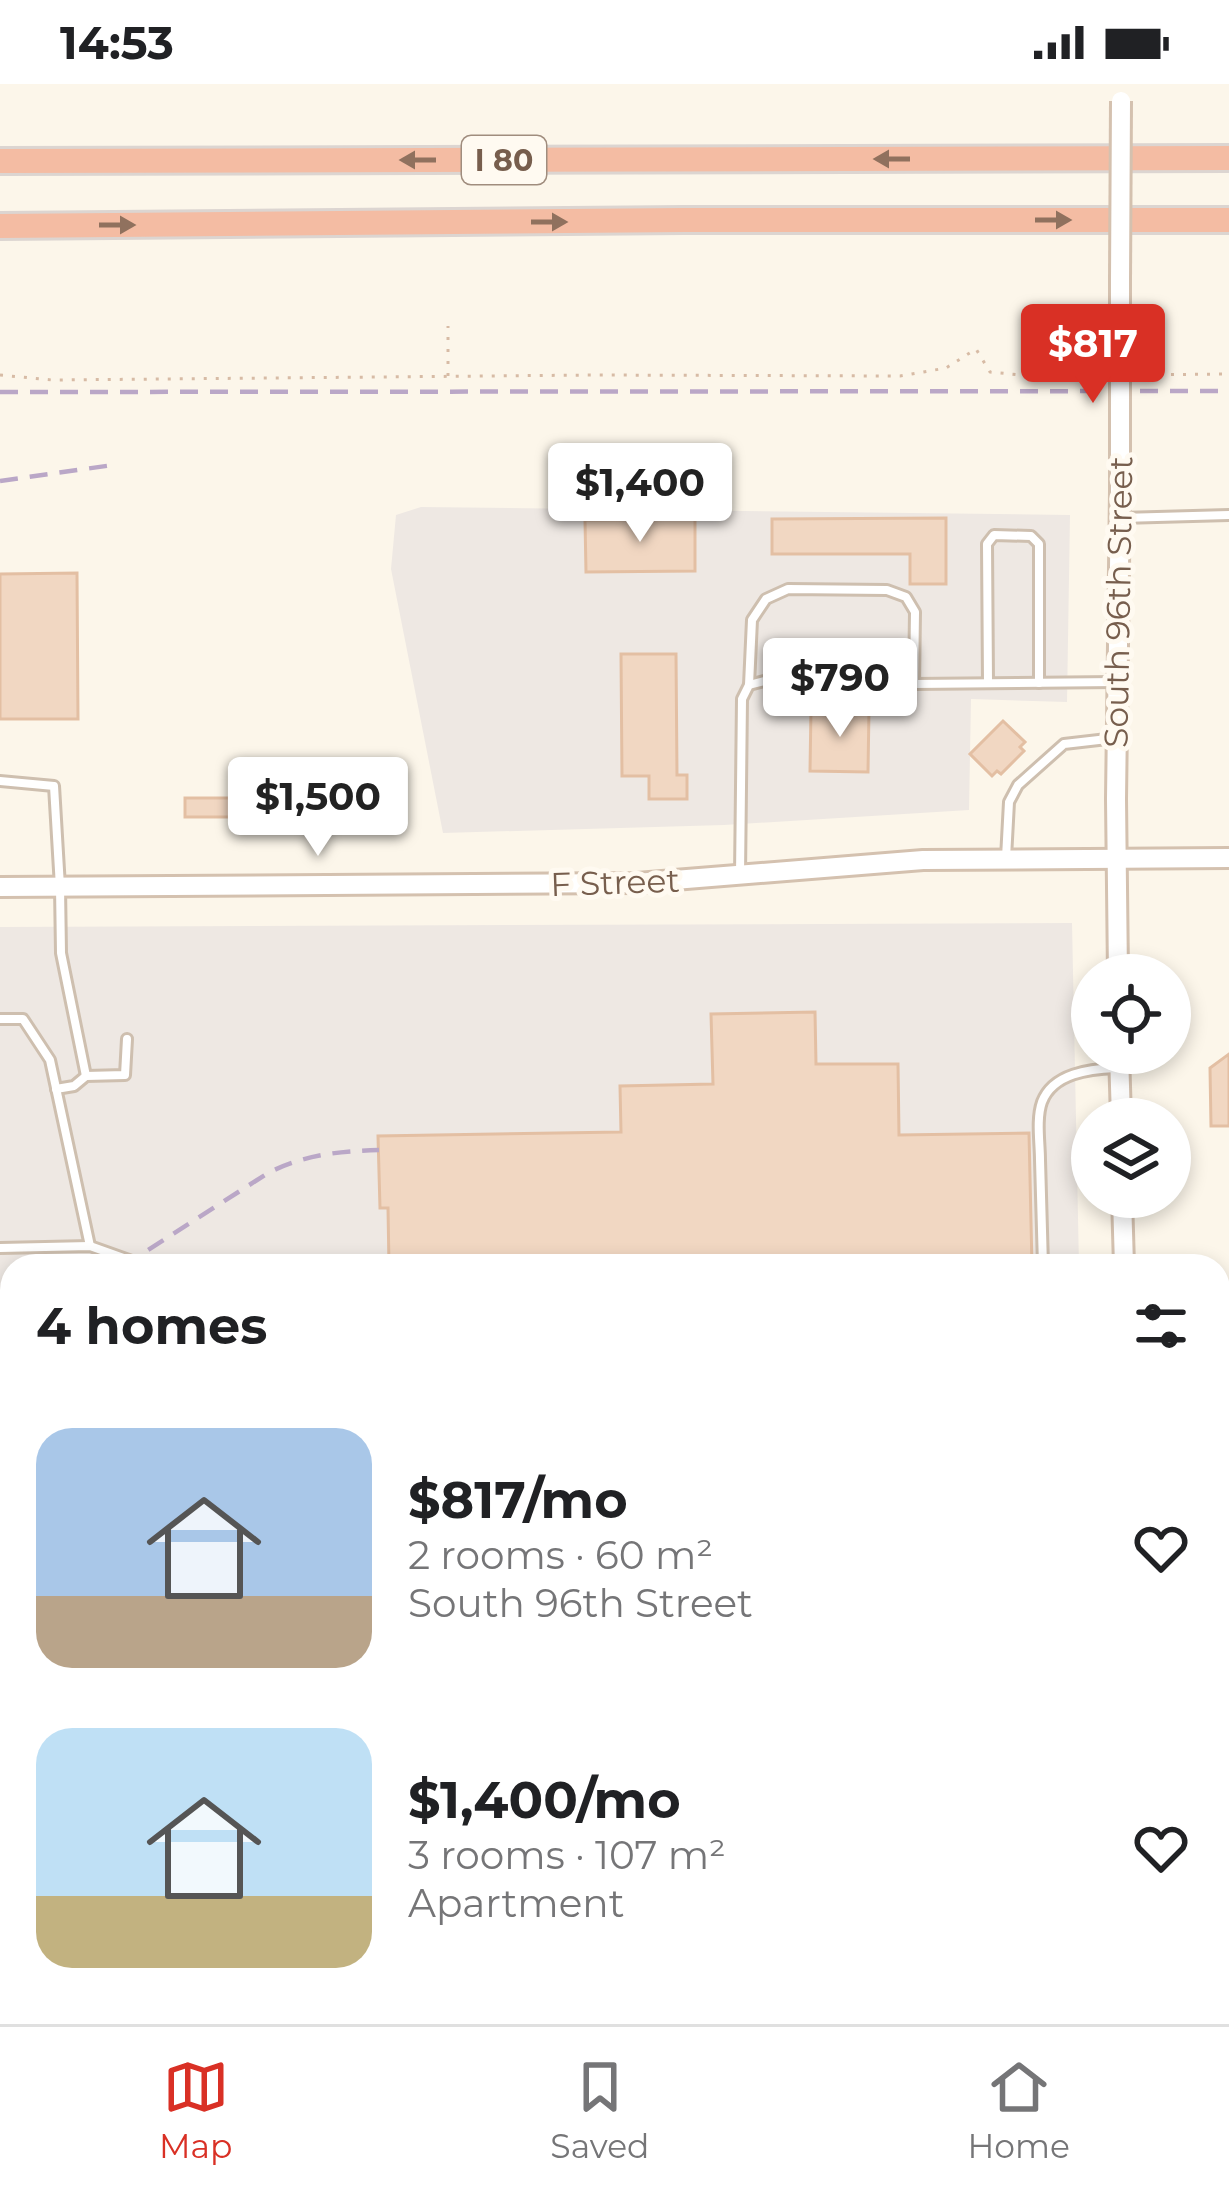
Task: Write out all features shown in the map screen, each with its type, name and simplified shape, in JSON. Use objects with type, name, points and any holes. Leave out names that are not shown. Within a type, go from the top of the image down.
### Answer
[{"type":"highway","name":"I 80","points":[[0,160],[1229,158]]},
{"type":"highway","name":"I 80","points":[[0,226],[1229,220]]},
{"type":"street","name":"South 96th Street","points":[[1118,954],[1120,93]]},
{"type":"street","name":"F Street","points":[[0,887],[637,883],[863,864],[1229,859]]},
{"type":"street","points":[[1123,1218],[1124,1254]]},
{"type":"lane","points":[[1119,518],[1229,514]]},
{"type":"lane","points":[[988,683],[987,544],[994,536],[1031,536],[1039,544],[1039,683]]},
{"type":"lane","points":[[740,877],[742,699],[749,685],[752,620],[766,599],[788,589],[887,590],[906,597],[915,612],[914,684]]},
{"type":"lane","points":[[749,685],[764,681],[1117,682]]},
{"type":"lane","points":[[1006,860],[1009,802],[1018,785],[1064,744],[1117,738]]},
{"type":"lane","points":[[0,781],[54,786],[61,953],[86,1076]]},
{"type":"lane","points":[[0,1019],[22,1019],[50,1060],[90,1246]]},
{"type":"lane","points":[[56,1090],[74,1086],[86,1076],[125,1075],[127,1039]]},
{"type":"lane","points":[[1042,1254],[1042,1101],[1057,1083],[1074,1074]]},
{"type":"lane","points":[[0,1248],[90,1246],[112,1254]]},
{"type":"path","points":[[448,326],[448,378]]},
{"type":"path","points":[[0,375],[52,380],[899,376],[946,368],[976,349],[990,372],[1101,375]]},
{"type":"path","points":[[1125,375],[1229,374]]},
{"type":"shaded area","points":[[421,507],[1070,515],[1067,702],[971,699],[969,810],[724,825],[443,833],[391,569],[396,515]]},
{"type":"shaded area","points":[[1072,923],[1071,1074],[1075,1074],[1076,1098],[1071,1098],[1071,1218],[1078,1218],[1079,1254],[0,1254],[0,927]]},
{"type":"building","points":[[946,518],[946,584],[910,584],[910,554],[772,554],[772,519]]},
{"type":"building","points":[[695,519],[695,571],[586,572],[585,520]]},
{"type":"building","points":[[77,573],[78,719],[0,719],[0,574]]},
{"type":"building","points":[[621,654],[676,654],[677,775],[687,775],[687,799],[649,799],[649,776],[622,776]]},
{"type":"building","points":[[811,709],[869,709],[868,772],[810,771]]},
{"type":"building","points":[[1003,721],[1025,742],[1020,747],[1024,751],[1001,774],[997,771],[992,776],[970,754]]},
{"type":"building","points":[[185,798],[230,798],[230,817],[185,817]]},
{"type":"building","points":[[815,1012],[816,1064],[898,1064],[899,1135],[1029,1133],[1032,1254],[389,1254],[388,1208],[380,1208],[378,1136],[621,1132],[620,1086],[713,1084],[711,1014]]},
{"type":"building","points":[[1229,1054],[1229,1126],[1211,1126],[1210,1068]]},
{"type":"railway","points":[[0,392],[1229,391]]},
{"type":"railway","points":[[0,481],[113,465]]},
{"type":"railway","points":[[142,1254],[281,1167],[322,1155],[379,1150]]}]
